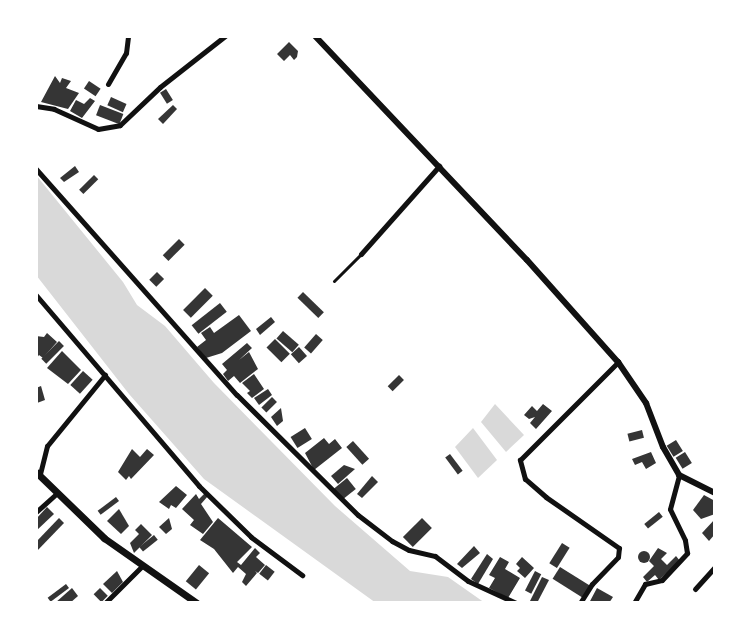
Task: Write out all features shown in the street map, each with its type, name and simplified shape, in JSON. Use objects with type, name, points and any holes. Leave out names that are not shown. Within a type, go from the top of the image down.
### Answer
[{"type":"main road","points":[[38,474],[104,538],[141,567],[197,603]]},
{"type":"street","points":[[108,84],[126,53],[128,36]]},
{"type":"street","points":[[36,106],[54,109],[98,129],[120,125],[160,87],[225,36]]},
{"type":"street","points":[[315,36],[618,362],[646,403],[663,447],[679,475],[715,493]]},
{"type":"street","points":[[361,254],[439,166]]},
{"type":"street","points":[[36,169],[237,395],[358,515],[392,541],[409,550],[435,556],[468,581],[516,603]]},
{"type":"street","points":[[36,295],[152,433],[235,523],[302,575]]},
{"type":"street","points":[[580,603],[592,584],[618,557],[619,548],[546,497],[521,473],[520,460],[618,362]]},
{"type":"street","points":[[38,474],[47,446],[106,375]]},
{"type":"street","points":[[634,603],[645,584],[662,580],[687,553],[685,540],[670,509],[679,475]]},
{"type":"street","points":[[36,512],[57,493]]},
{"type":"street","points":[[105,603],[141,567]]},
{"type":"street","points":[[695,589],[715,567]]},
{"type":"lane","points":[[334,281],[361,254]]},
{"type":"shaded area","points":[[36,175],[123,282],[137,305],[165,326],[214,383],[335,506],[410,571],[448,577],[485,603],[376,603],[204,479],[129,394],[36,275]]},
{"type":"shaded area","points":[[495,404],[524,435],[506,452],[481,422]]},
{"type":"shaded area","points":[[473,428],[497,460],[478,478],[455,447]]},
{"type":"building","points":[[289,42],[298,51],[297,57],[294,60],[290,55],[284,61],[277,54]]},
{"type":"building","points":[[55,76],[60,83],[62,78],[71,81],[66,88],[79,93],[68,109],[41,102]]},
{"type":"building","points":[[89,81],[101,89],[96,96],[84,88]]},
{"type":"building","points":[[166,89],[173,100],[167,104],[160,93]]},
{"type":"building","points":[[111,97],[127,104],[123,112],[107,105]]},
{"type":"building","points":[[90,98],[95,101],[82,118],[70,111],[76,100],[84,104]]},
{"type":"building","points":[[100,105],[123,114],[119,124],[96,115]]},
{"type":"building","points":[[173,105],[177,109],[163,124],[158,119]]},
{"type":"building","points":[[75,166],[79,172],[64,182],[60,178]]},
{"type":"building","points":[[94,175],[98,179],[83,194],[79,190]]},
{"type":"building","points":[[179,239],[185,245],[168,261],[163,255]]},
{"type":"building","points":[[157,272],[164,279],[156,287],[149,280]]},
{"type":"building","points":[[205,288],[213,296],[191,318],[183,310]]},
{"type":"building","points":[[303,292],[324,312],[318,318],[297,298]]},
{"type":"building","points":[[220,303],[227,312],[198,334],[192,325]]},
{"type":"building","points":[[239,315],[251,331],[222,353],[206,358],[197,347],[206,340],[201,333],[210,327],[214,333]]},
{"type":"building","points":[[271,317],[275,322],[260,335],[256,329]]},
{"type":"building","points":[[283,331],[299,345],[292,352],[276,339]]},
{"type":"building","points":[[47,333],[57,342],[43,358],[39,355],[36,359],[36,336],[44,337]]},
{"type":"building","points":[[316,334],[323,340],[311,353],[304,348]]},
{"type":"building","points":[[275,339],[290,354],[281,362],[267,347]]},
{"type":"building","points":[[59,341],[64,346],[46,364],[41,359]]},
{"type":"building","points":[[247,343],[252,348],[239,360],[249,352],[258,369],[240,383],[234,376],[228,381],[223,374],[227,370],[222,364]]},
{"type":"building","points":[[299,347],[307,356],[299,363],[291,354]]},
{"type":"building","points":[[62,351],[81,370],[68,384],[47,368]]},
{"type":"building","points":[[83,371],[93,380],[80,394],[70,385]]},
{"type":"building","points":[[254,374],[264,389],[252,398],[242,383]]},
{"type":"building","points":[[399,375],[404,380],[393,391],[388,386]]},
{"type":"building","points":[[41,386],[45,400],[37,403],[36,388]]},
{"type":"building","points":[[268,389],[272,395],[259,405],[254,398]]},
{"type":"building","points":[[272,397],[277,402],[266,413],[261,408]]},
{"type":"building","points":[[543,404],[552,411],[536,429],[530,423],[535,417],[529,419],[524,415],[532,406],[537,411]]},
{"type":"building","points":[[281,408],[283,421],[277,426],[271,417]]},
{"type":"building","points":[[305,428],[312,439],[297,448],[291,437]]},
{"type":"building","points":[[642,430],[644,438],[629,441],[627,434]]},
{"type":"building","points":[[324,438],[329,444],[335,439],[342,448],[314,470],[305,453]]},
{"type":"building","points":[[676,440],[683,451],[674,457],[667,446]]},
{"type":"building","points":[[353,441],[369,459],[362,465],[346,447]]},
{"type":"building","points":[[132,449],[140,457],[147,449],[154,455],[131,479],[129,476],[126,480],[118,472]]},
{"type":"building","points":[[651,452],[656,463],[646,469],[642,462],[635,465],[632,459]]},
{"type":"building","points":[[685,452],[692,463],[683,469],[676,458]]},
{"type":"building","points":[[450,454],[463,471],[458,474],[445,458]]},
{"type":"building","points":[[344,465],[355,469],[338,484],[331,476]]},
{"type":"building","points":[[372,476],[378,482],[362,498],[357,494]]},
{"type":"building","points":[[347,478],[356,489],[343,500],[334,489]]},
{"type":"building","points":[[176,486],[187,495],[176,508],[171,505],[169,509],[159,502]]},
{"type":"building","points":[[205,493],[208,496],[201,504],[213,522],[203,534],[190,525],[194,520],[182,509],[196,494],[199,499]]},
{"type":"building","points":[[704,495],[715,501],[715,514],[701,519],[693,510]]},
{"type":"building","points":[[116,497],[119,501],[101,515],[98,511]]},
{"type":"building","points":[[47,507],[54,514],[36,531],[36,519]]},
{"type":"building","points":[[119,509],[129,526],[121,534],[107,521]]},
{"type":"building","points":[[659,512],[663,517],[648,529],[644,524]]},
{"type":"building","points":[[59,518],[64,523],[36,552],[36,542]]},
{"type":"building","points":[[169,518],[172,529],[166,534],[159,527]]},
{"type":"building","points":[[218,518],[252,547],[237,562],[241,565],[255,548],[260,553],[256,557],[265,565],[258,573],[255,571],[257,573],[246,586],[242,582],[246,574],[238,567],[233,573],[214,549],[200,540]]},
{"type":"building","points":[[422,518],[432,528],[413,547],[403,537]]},
{"type":"building","points":[[715,519],[715,534],[709,541],[702,533]]},
{"type":"building","points":[[141,524],[152,535],[134,553],[130,543],[139,534],[135,530]]},
{"type":"building","points":[[154,535],[158,540],[143,552],[139,547]]},
{"type":"building","points":[[562,543],[570,548],[557,568],[549,563]]},
{"type":"building","points":[[474,546],[480,553],[462,568],[457,564]]},
{"type":"building","points":[[658,548],[667,553],[661,559],[667,565],[676,556],[680,561],[659,580],[655,575],[647,582],[643,577],[654,566],[649,561]]},
{"type":"building","points":[[644,551],[650,557],[644,563],[638,557]]},
{"type":"building","points":[[487,554],[493,559],[478,584],[471,579]]},
{"type":"building","points":[[500,557],[509,562],[505,569],[520,578],[508,598],[489,588],[495,578],[489,575]]},
{"type":"building","points":[[522,557],[534,568],[525,578],[517,571],[520,568],[516,564]]},
{"type":"building","points":[[199,565],[209,573],[196,590],[186,581]]},
{"type":"building","points":[[266,565],[275,572],[268,580],[259,574]]},
{"type":"building","points":[[560,567],[591,586],[583,598],[553,579]]},
{"type":"building","points":[[117,571],[123,582],[112,593],[103,584]]},
{"type":"building","points":[[535,571],[541,574],[531,594],[525,591]]},
{"type":"building","points":[[542,577],[549,580],[537,603],[529,603]]},
{"type":"building","points":[[66,584],[69,588],[51,602],[48,598]]},
{"type":"building","points":[[72,588],[78,596],[70,603],[55,603]]},
{"type":"building","points":[[100,588],[108,596],[101,602],[94,594]]},
{"type":"building","points":[[597,588],[613,597],[609,603],[589,603]]}]
